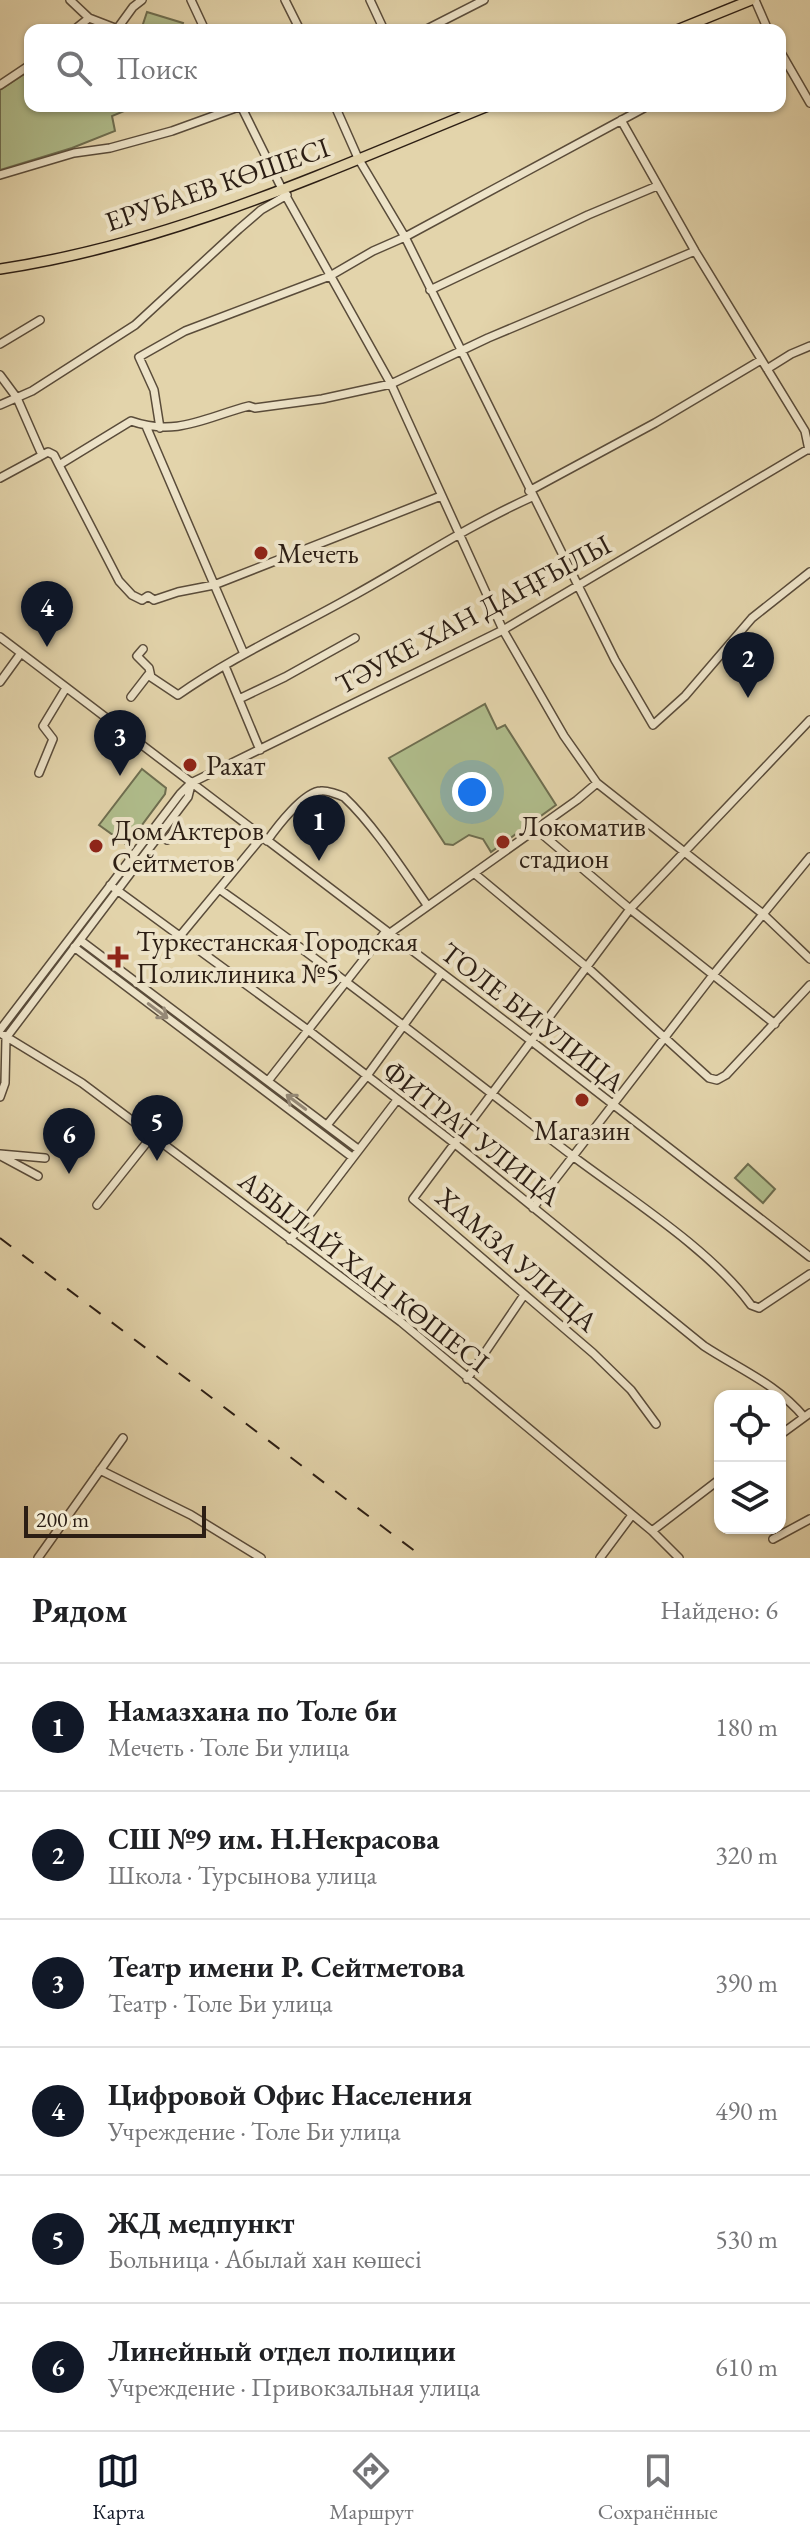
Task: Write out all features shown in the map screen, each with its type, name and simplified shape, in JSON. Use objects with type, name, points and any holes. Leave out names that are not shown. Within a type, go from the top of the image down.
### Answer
[{"type":"main road","points":[[692,24],[753,0]]},
{"type":"main road","name":"ЕРУБАЕВ КӨШЕСІ","points":[[0,269],[70,257],[285,192],[358,158],[473,112]]},
{"type":"street","points":[[70,0],[89,18],[104,24]]},
{"type":"street","points":[[122,24],[133,7],[142,0]]},
{"type":"street","points":[[191,0],[202,24]]},
{"type":"street","points":[[285,0],[297,24]]},
{"type":"street","points":[[370,0],[381,24]]},
{"type":"street","points":[[435,24],[471,2],[484,0]]},
{"type":"street","points":[[753,0],[765,24]]},
{"type":"street","points":[[82,24],[89,18]]},
{"type":"street","points":[[786,61],[810,103]]},
{"type":"street","points":[[0,85],[24,69]]},
{"type":"street","points":[[0,175],[74,153],[157,136],[224,112]]},
{"type":"street","points":[[244,112],[391,384],[503,630],[564,736],[597,783],[763,914],[810,959]]},
{"type":"street","points":[[338,112],[358,158],[405,237],[615,660],[653,725],[685,696],[752,618],[810,572]]},
{"type":"street","points":[[160,428],[154,390],[139,357],[198,325],[330,276],[636,112]]},
{"type":"street","points":[[621,120],[695,251],[805,431],[809,450]]},
{"type":"street","points":[[430,290],[657,186]]},
{"type":"street","points":[[0,405],[17,398],[135,325],[239,229],[285,192]]},
{"type":"street","points":[[59,465],[131,421],[160,428],[191,426],[249,406],[255,408],[322,399],[391,384],[460,351],[695,251]]},
{"type":"street","points":[[0,344],[40,320]]},
{"type":"street","points":[[767,369],[810,346]]},
{"type":"street","points":[[131,697],[148,675],[178,695],[244,654],[421,558],[458,533],[761,360]]},
{"type":"street","points":[[0,375],[17,398],[42,455]]},
{"type":"street","points":[[146,426],[244,654]]},
{"type":"street","name":"ТӘУКЕ ХАН ДАҢҒЫЛЫ","points":[[2,1034],[191,783],[503,630],[809,450]]},
{"type":"street","points":[[0,478],[48,452],[54,455],[119,581],[132,595],[142,600],[148,596],[154,600],[214,585],[441,496]]},
{"type":"street","name":"ТОЛЕ БИ УЛИЦА","points":[[0,637],[810,1257]]},
{"type":"street","points":[[239,699],[355,638]]},
{"type":"street","points":[[143,649],[137,656],[149,668],[151,677]]},
{"type":"street","points":[[0,682],[21,653]]},
{"type":"street","points":[[225,666],[260,750]]},
{"type":"street","points":[[39,773],[53,739],[43,726],[66,688]]},
{"type":"street","name":"ХАМЗА УЛИЦА","points":[[656,1424],[631,1390],[593,1353],[413,1199],[630,909],[810,720]]},
{"type":"street","points":[[268,1081],[388,932],[475,874],[597,783]]},
{"type":"street","points":[[180,936],[290,812],[321,790],[341,794],[393,857],[427,905]]},
{"type":"street","points":[[167,840],[179,826]]},
{"type":"street","points":[[536,829],[630,909],[775,1024]]},
{"type":"street","points":[[533,1208],[663,1038],[810,857]]},
{"type":"street","points":[[475,874],[588,968],[709,1078],[717,1080],[726,1075],[810,985]]},
{"type":"street","name":"ТӘУКЕ ХАН ДАҢҒЫЛЫ","points":[[2,1034],[77,944],[114,887]]},
{"type":"street","name":"ФИТРАТ УЛИЦА","points":[[114,887],[308,1030],[454,1143],[704,1346],[748,1370],[807,1415]]},
{"type":"street","points":[[219,889],[294,941],[713,1264],[751,1305],[759,1308],[810,1274]]},
{"type":"street","points":[[77,944],[358,1149]]},
{"type":"street","points":[[77,944],[352,1157]]},
{"type":"street","points":[[327,1125],[441,974]]},
{"type":"street","points":[[0,1097],[5,1083],[2,1034]]},
{"type":"street","name":"АБЫЛАЙ ХАН КӨШЕСІ","points":[[2,1034],[82,1083],[401,1322],[652,1531],[679,1558]]},
{"type":"street","points":[[0,1069],[5,1083]]},
{"type":"street","points":[[290,1240],[397,1100]]},
{"type":"street","points":[[97,1205],[152,1136]]},
{"type":"street","points":[[0,1155],[45,1158]]},
{"type":"street","points":[[0,1155],[38,1176]]},
{"type":"street","points":[[467,1379],[524,1295]]},
{"type":"street","points":[[786,1431],[807,1415]]},
{"type":"street","points":[[38,1558],[123,1438]]},
{"type":"street","points":[[100,1470],[191,1515],[261,1558]]},
{"type":"street","points":[[652,1531],[714,1484]]},
{"type":"street","points":[[600,1558],[632,1515]]},
{"type":"street","points":[[773,1539],[810,1519]]},
{"type":"green space","points":[[147,12],[183,23],[183,24],[143,24]]},
{"type":"green space","points":[[24,74],[24,112],[122,112],[112,116],[115,131],[0,170],[0,90]]},
{"type":"green space","points":[[485,704],[497,729],[505,725],[556,805],[491,852],[483,839],[469,835],[453,845],[445,844],[389,758]]},
{"type":"green space","points":[[142,769],[166,788],[165,794],[127,845],[99,825]]},
{"type":"green space","points":[[748,1164],[775,1189],[763,1203],[735,1178]]},
{"type":"railway","points":[[0,1238],[424,1558]]},
{"type":"place","name":"Мечеть","points":[[261,553]]},
{"type":"place","name":"Цифровой Офис Населения","points":[[47,647]]},
{"type":"place","name":"СШ №9 им. Н.Некрасова","points":[[748,698]]},
{"type":"place","name":"Рахат","points":[[190,765]]},
{"type":"place","name":"Театр имени Р. Сейтметова","points":[[120,776]]},
{"type":"place","name":"Локоматив стадион","points":[[503,842]]},
{"type":"place","name":"Дом Актеров Сейтметов","points":[[96,846]]},
{"type":"place","name":"Намазхана по Толе би","points":[[319,861]]},
{"type":"place","name":"Туркестанская Городская Поликлиника №5","points":[[118,957]]},
{"type":"place","name":"Магазин","points":[[582,1100]]},
{"type":"place","name":"ЖД медпункт","points":[[157,1161]]},
{"type":"place","name":"Линейный отдел полиции","points":[[69,1174]]}]
